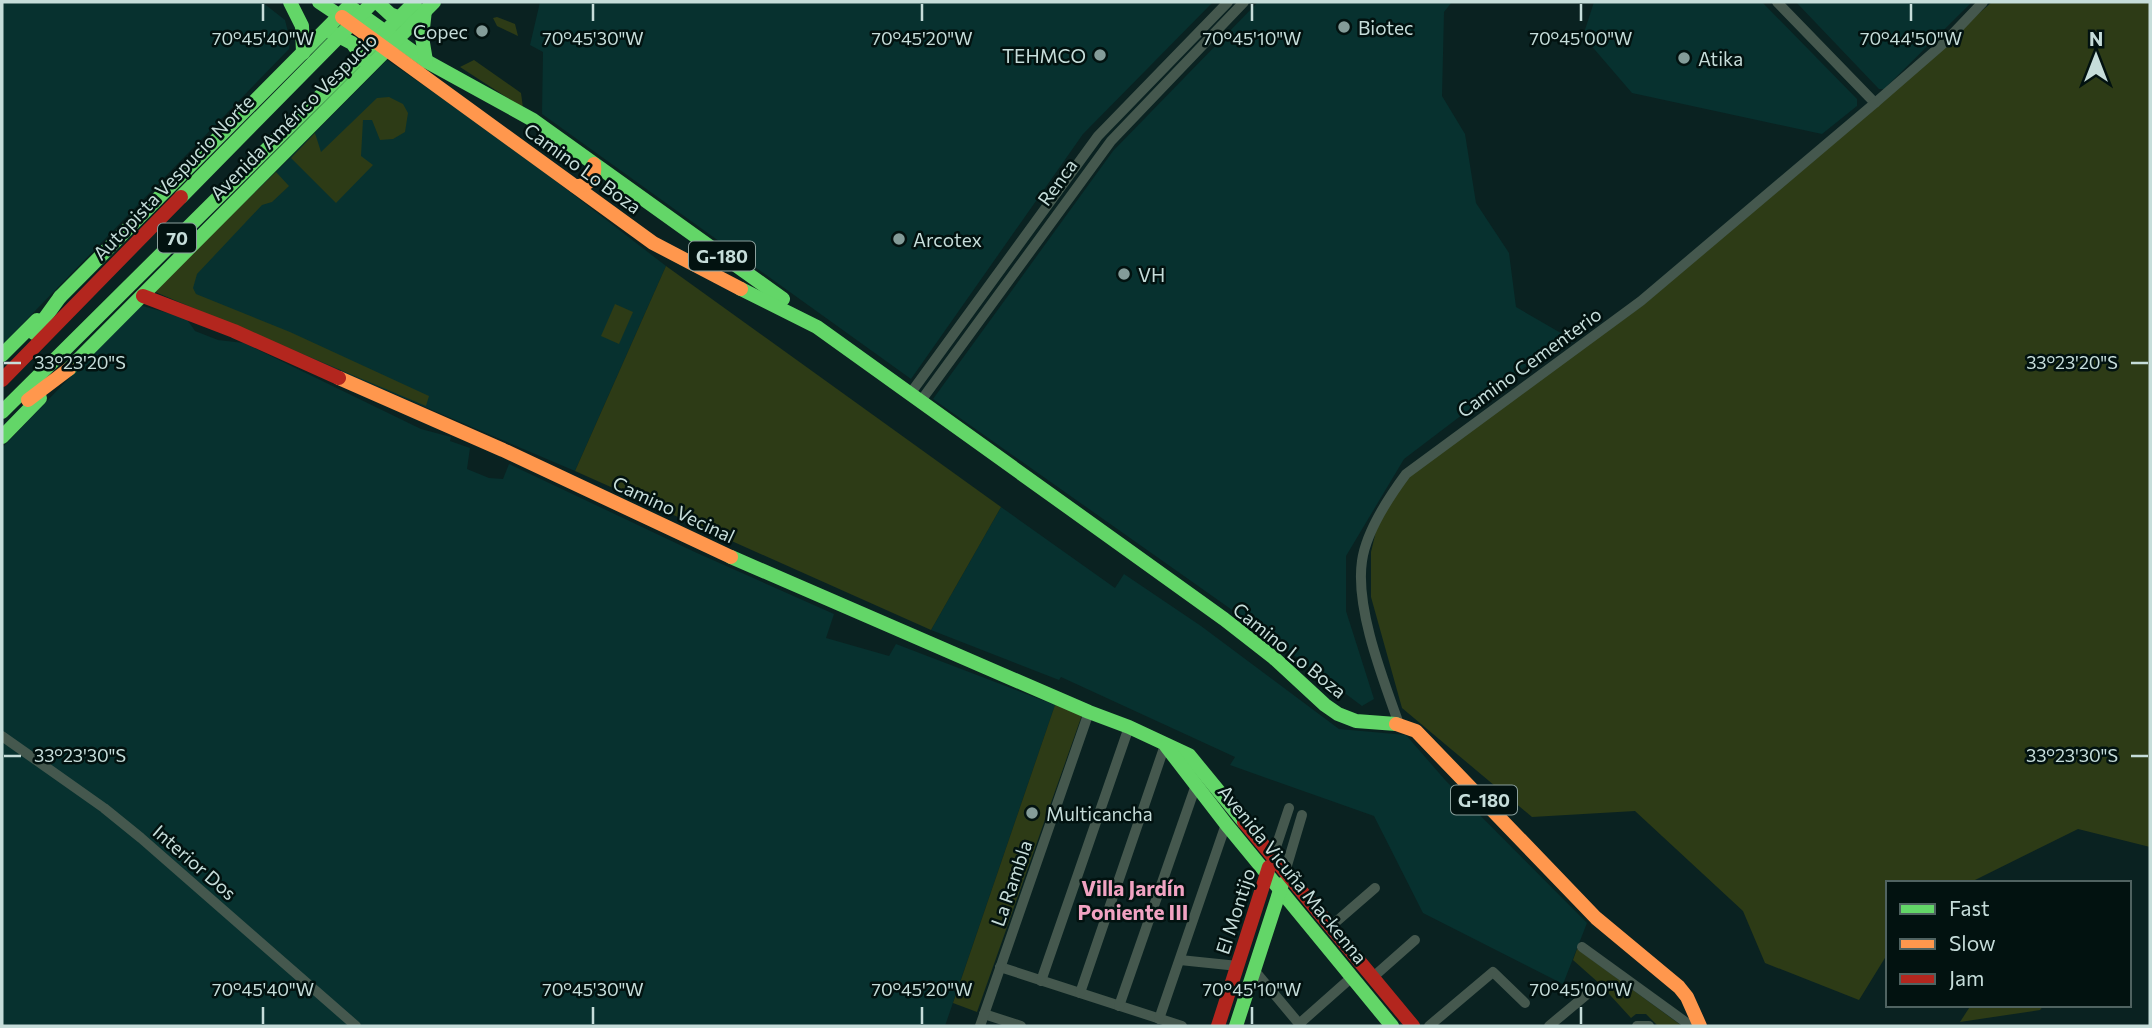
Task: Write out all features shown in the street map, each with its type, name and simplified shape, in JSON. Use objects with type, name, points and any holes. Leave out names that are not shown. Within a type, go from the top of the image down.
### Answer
[{"type":"main road","points":[[290,2],[301,19],[304,34],[303,53]]},
{"type":"main road","name":"G-180","points":[[319,2],[346,6]]},
{"type":"main road","points":[[375,2],[390,14],[419,9],[426,61]]},
{"type":"main road","name":"Autopista Vespucio Norte","points":[[2,379],[328,46],[375,2]]},
{"type":"main road","name":"Avenida Américo Vespucio","points":[[2,355],[303,53],[346,6]]},
{"type":"main road","name":"Camino Lo Boza","points":[[346,6],[391,45],[575,186],[674,256],[817,327]]},
{"type":"main road","name":"Avenida Américo Vespucio","points":[[2,436],[391,45],[419,9]]},
{"type":"main road","name":"70","points":[[2,412],[352,65],[419,9]]},
{"type":"main road","points":[[325,30],[352,43],[369,67]]},
{"type":"main road","name":"Camino Lo Boza","points":[[391,45],[426,61],[533,120],[784,299],[817,327],[1248,638],[1331,710],[1356,721],[1399,724],[1421,736],[1596,918],[1679,987],[1687,997],[1700,1026]]},
{"type":"main road","points":[[575,186],[584,186],[592,181],[595,174],[594,164]]},
{"type":"main road","name":"Camino Vecinal","points":[[143,296],[234,331],[503,450],[760,571],[1189,755]]},
{"type":"main road","points":[[2,379],[60,297]]},
{"type":"main road","points":[[2,419],[69,369]]},
{"type":"main road","name":"Avenida Vicuña Mackenna","points":[[1166,745],[1226,824],[1390,1025]]},
{"type":"main road","name":"Avenida Vicuña Mackenna","points":[[1189,755],[1413,1026]]},
{"type":"main road","name":"El Montijo","points":[[1218,1026],[1273,856]]},
{"type":"main road","name":"El Montijo","points":[[1236,1026],[1285,872]]},
{"type":"street","name":"Renca","points":[[915,398],[962,324],[1108,124],[1228,2]]},
{"type":"street","name":"Renca","points":[[915,398],[972,331],[1060,207],[1111,141],[1244,2]]},
{"type":"street","points":[[1777,2],[1875,103]]},
{"type":"street","name":"Camino Cementerio","points":[[1399,724],[1370,629],[1362,597],[1361,576],[1367,543],[1393,491],[1406,474],[1641,301],[1944,43],[1983,2]]},
{"type":"street","points":[[1050,200],[1060,207]]},
{"type":"street","points":[[962,324],[972,331]]},
{"type":"street","name":"La Rambla","points":[[979,1026],[1089,712]]},
{"type":"street","points":[[1041,981],[1129,727]]},
{"type":"street","name":"Interior Dos","points":[[2,736],[104,808],[141,838],[356,1026]]},
{"type":"street","points":[[1080,993],[1166,745]]},
{"type":"street","points":[[1119,1006],[1196,785]]},
{"type":"street","name":"El Montijo","points":[[1273,856],[1289,808]]},
{"type":"street","name":"El Montijo","points":[[1285,872],[1302,815]]},
{"type":"street","points":[[1159,1019],[1226,824]]},
{"type":"street","points":[[1330,927],[1375,888]]},
{"type":"street","points":[[1372,978],[1415,940]]},
{"type":"street","points":[[1582,947],[1691,1026]]},
{"type":"street","points":[[1180,960],[1238,966]]},
{"type":"street","points":[[1000,967],[1182,1026]]},
{"type":"street","points":[[1254,970],[1300,1025],[1352,977]]},
{"type":"street","points":[[1429,1026],[1493,972],[1525,1003]]},
{"type":"street","points":[[1549,1026],[1591,991]]},
{"type":"street","points":[[984,1014],[1021,1026]]},
{"type":"street","points":[[1637,1026],[1649,1026]]},
{"type":"shaded area","points":[[2,2],[262,2],[285,20],[290,40],[289,49],[2,345]]},
{"type":"shaded area","points":[[540,2],[1213,2],[1083,134],[911,379],[542,114],[543,52],[530,45]]},
{"type":"shaded area","points":[[1258,2],[1452,2],[1444,12],[1442,96],[1465,134],[1476,203],[1509,253],[1516,307],[1566,336],[1404,459],[1346,556],[1346,611],[1374,699],[1362,706],[1252,624],[933,399],[1113,151]]},
{"type":"shaded area","points":[[1594,2],[1762,2],[1857,99],[1857,106],[1822,134],[1632,93],[1583,36]]},
{"type":"shaded area","points":[[1796,2],[1972,2],[1884,89],[1879,89]]},
{"type":"shaded area","points":[[387,60],[504,141],[666,266],[575,471],[153,291]]},
{"type":"shaded area","points":[[139,305],[186,318],[195,331],[218,340],[244,343],[421,429],[451,437],[450,441],[470,448],[467,469],[489,478],[503,479],[509,464],[834,614],[826,638],[889,656],[896,644],[1055,705],[945,1026],[2,1026],[2,448]]},
{"type":"shaded area","points":[[1001,507],[1115,588],[1124,574],[1201,626],[1339,729],[1406,735],[1446,781],[1587,923],[1563,984],[1423,913],[1374,816],[1230,765],[1235,757],[1061,677],[1059,680],[931,630]]},
{"type":"green space","points":[[1992,2],[2150,2],[2150,847],[2078,829],[1973,881],[1886,881],[1886,956],[1859,1000],[1765,963],[1743,911],[1635,811],[1532,817],[1402,708],[1371,597],[1371,552],[1376,531],[1398,487],[1418,468],[1642,306]]},
{"type":"green space","points":[[493,18],[515,24],[518,36],[497,26]]},
{"type":"green space","points":[[474,60],[521,93],[523,108],[460,67]]},
{"type":"green space","points":[[389,97],[403,104],[408,113],[405,132],[393,139],[380,140],[372,120],[363,120],[361,156],[373,165],[336,203],[291,158],[315,133],[321,152],[377,98]]},
{"type":"green space","points":[[276,172],[289,186],[272,202],[262,205],[197,274],[193,288],[196,294],[290,332],[429,396],[426,406],[153,291]]},
{"type":"green space","points":[[666,266],[1001,507],[931,630],[575,471]]},
{"type":"green space","points":[[615,304],[633,312],[619,344],[601,336]]},
{"type":"green space","points":[[1055,705],[1082,715],[977,1012],[953,1003]]},
{"type":"green space","points":[[1577,949],[1682,1026],[1658,1026],[1646,1014],[1636,1014],[1631,1018],[1600,984],[1573,960]]},
{"type":"green space","points":[[1970,1007],[2042,1007],[2040,1010],[1960,1022]]},
{"type":"traffic: fast","points":[[290,2],[302,26],[303,53]]},
{"type":"traffic: fast","points":[[319,2],[340,16]]},
{"type":"traffic: fast","points":[[181,197],[373,2]]},
{"type":"traffic: fast","points":[[377,2],[390,14],[410,22]]},
{"type":"traffic: fast","points":[[2,412],[415,2]]},
{"type":"traffic: fast","points":[[69,369],[434,2]]},
{"type":"traffic: fast","points":[[349,6],[426,61],[533,120],[783,299]]},
{"type":"traffic: fast","points":[[60,297],[347,8]]},
{"type":"traffic: fast","points":[[425,10],[422,37],[426,61]]},
{"type":"traffic: fast","points":[[331,32],[352,43],[368,65]]},
{"type":"traffic: fast","points":[[741,289],[817,327],[1224,619],[1338,714],[1356,721],[1396,724]]},
{"type":"traffic: fast","points":[[34,333],[60,297]]},
{"type":"traffic: fast","points":[[2,355],[37,320]]},
{"type":"traffic: fast","points":[[2,437],[40,398]]},
{"type":"traffic: fast","points":[[731,557],[1189,755],[1244,822]]},
{"type":"traffic: fast","points":[[1166,746],[1226,824],[1392,1026]]},
{"type":"traffic: fast","points":[[1236,1026],[1282,884]]},
{"type":"traffic: slow","points":[[342,17],[653,243],[741,289]]},
{"type":"traffic: slow","points":[[575,186],[584,185],[590,180],[594,173],[594,164]]},
{"type":"traffic: slow","points":[[28,400],[69,369]]},
{"type":"traffic: slow","points":[[339,378],[503,450],[731,557]]},
{"type":"traffic: slow","points":[[1396,724],[1416,731],[1596,918],[1679,987],[1687,997],[1700,1026]]},
{"type":"traffic: jam","points":[[2,380],[181,197]]},
{"type":"traffic: jam","points":[[143,296],[234,331],[339,378]]},
{"type":"traffic: jam","points":[[1244,822],[1413,1026]]},
{"type":"traffic: jam","points":[[1218,1026],[1269,867]]},
{"type":"place","name":"Biotec","points":[[1344,27]]},
{"type":"place","name":"Copec","points":[[482,31]]},
{"type":"place","name":"TEHMCO","points":[[1100,55]]},
{"type":"place","name":"Atika","points":[[1684,58]]},
{"type":"place","name":"Arcotex","points":[[899,239]]},
{"type":"place","name":"VH","points":[[1124,274]]},
{"type":"place","name":"Multicancha","points":[[1032,813]]},
{"type":"district","name":"Villa Jardín Poniente III","points":[[1133,899]]}]
